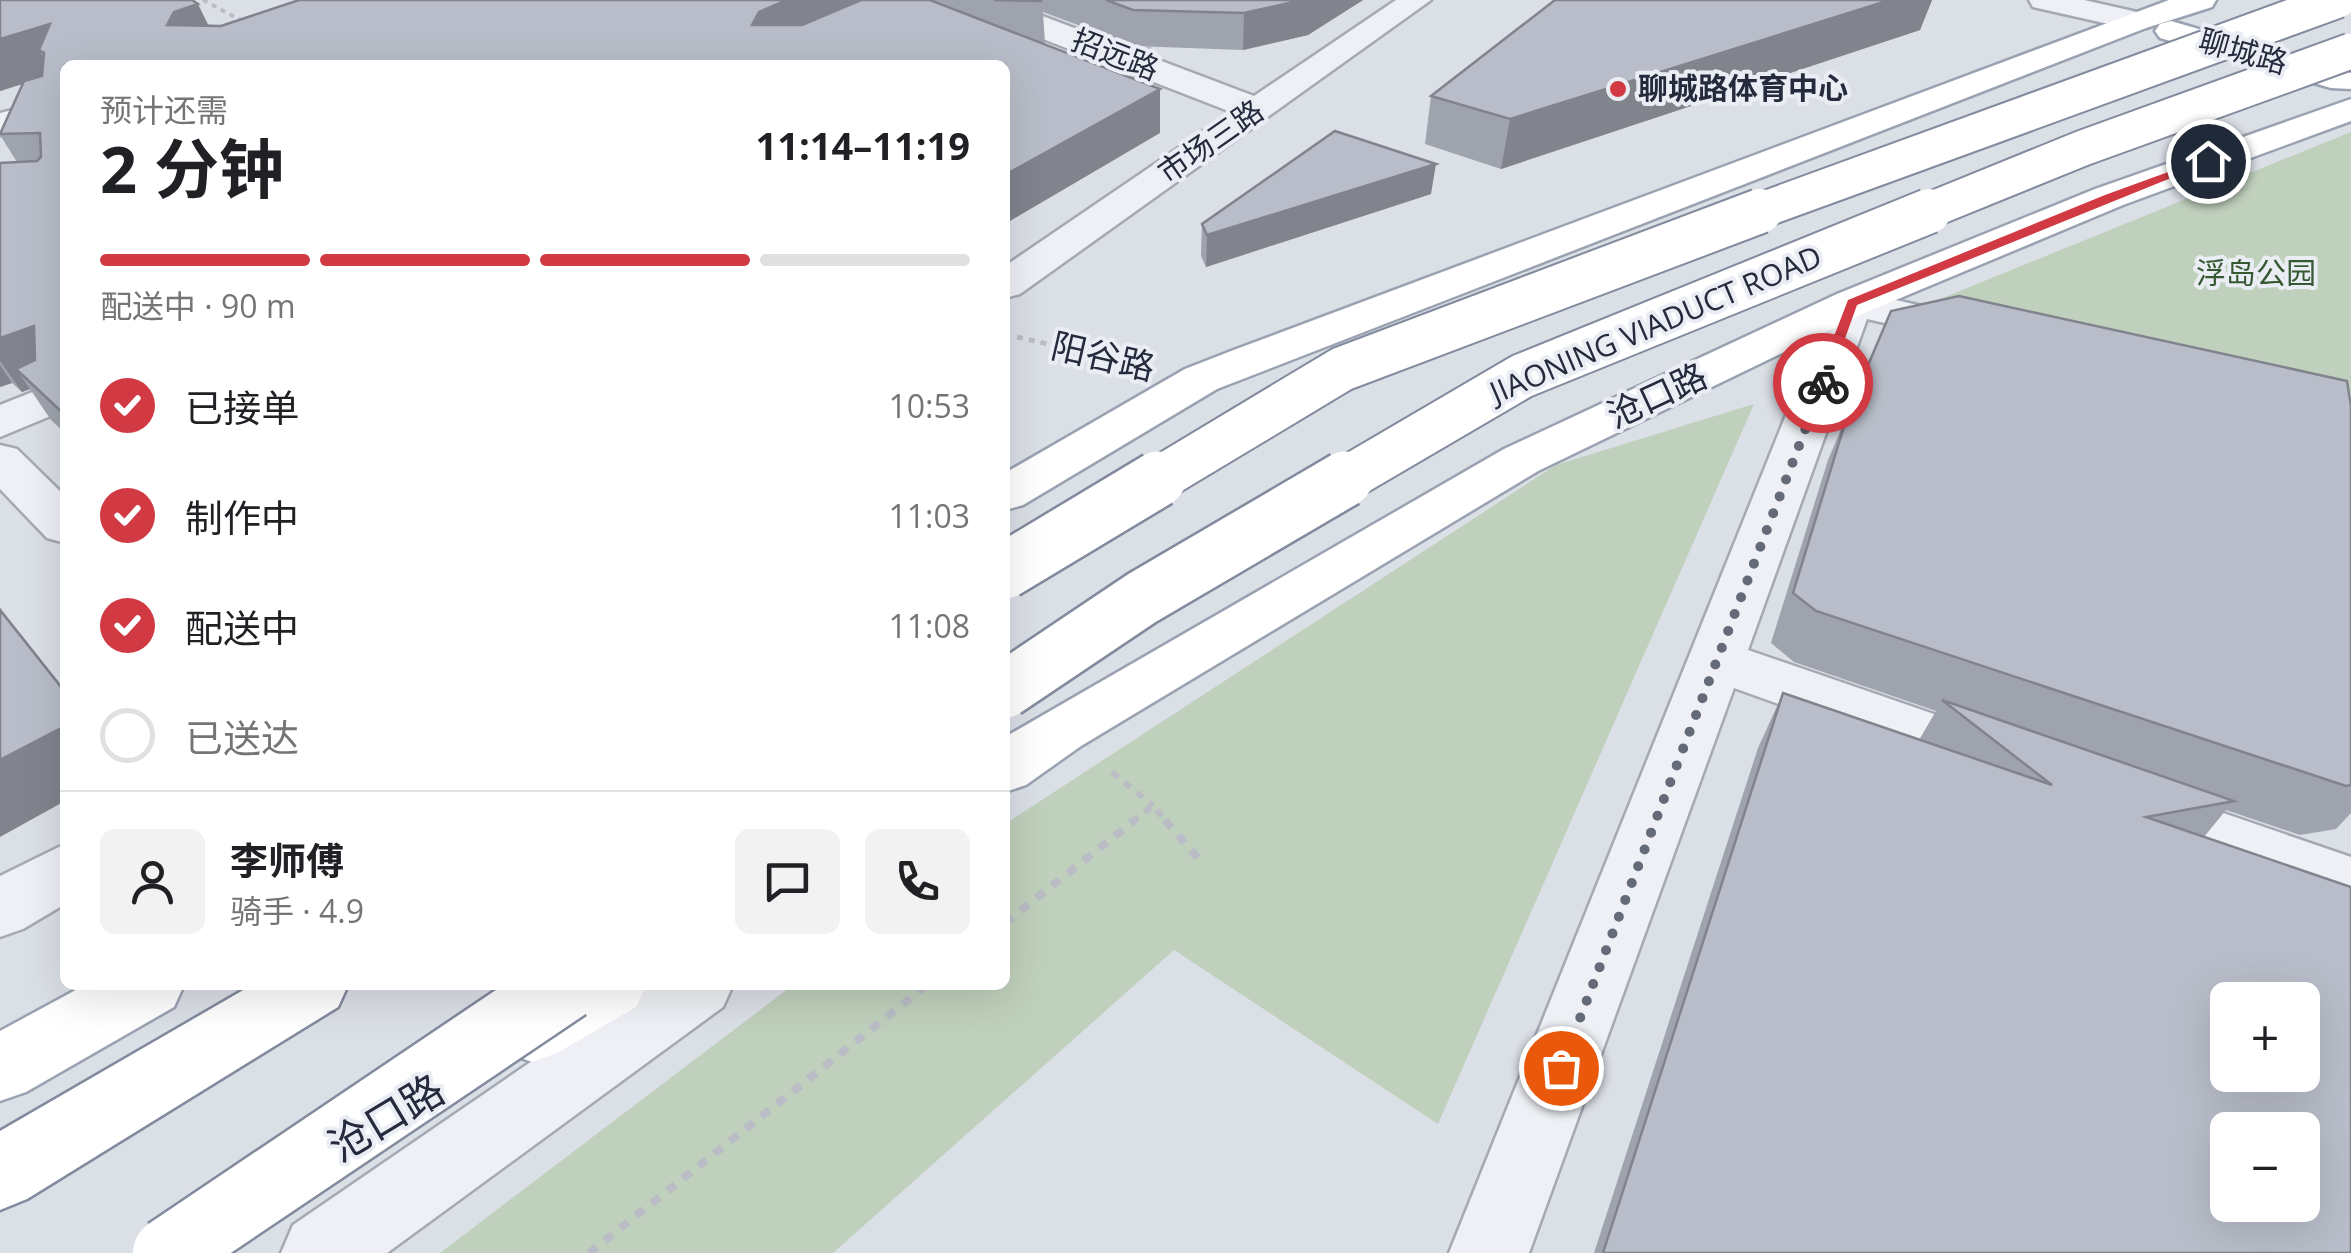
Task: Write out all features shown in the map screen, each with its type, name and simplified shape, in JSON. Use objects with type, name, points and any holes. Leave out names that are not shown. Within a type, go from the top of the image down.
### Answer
[{"type":"main road","points":[[1010,491],[1201,380],[2135,20],[2201,0]]},
{"type":"main road","name":"JIAONING VIADUCT ROAD","points":[[1010,568],[1342,369],[1973,130],[2338,0]]},
{"type":"main road","points":[[2135,20],[2351,67]]},
{"type":"main road","name":"聊城路","points":[[2135,20],[2351,84]]},
{"type":"main road","name":"JIAONING VIADUCT ROAD","points":[[1010,687],[1142,598],[1522,376],[2083,148],[2351,51]]},
{"type":"main road","name":"沧口路","points":[[1010,765],[1060,730],[1520,460],[1852,303],[2109,197],[2351,110]]},
{"type":"main road","points":[[0,1068],[141,990]]},
{"type":"main road","points":[[0,1173],[306,990]]},
{"type":"main road","points":[[164,1253],[558,990]]},
{"type":"main road","name":"沧口路","points":[[164,1253],[604,990]]},
{"type":"street","name":"招远路","points":[[972,0],[1258,110]]},
{"type":"street","name":"市场三路","points":[[1010,282],[1416,0]]},
{"type":"street","points":[[2044,0],[2135,20]]},
{"type":"street","points":[[0,124],[60,108]]},
{"type":"street","points":[[1489,1253],[1852,303],[2006,338]]},
{"type":"street","points":[[0,423],[60,395]]},
{"type":"street","points":[[0,460],[60,521]]},
{"type":"street","points":[[1718,661],[2351,884]]},
{"type":"street","points":[[0,909],[60,874]]},
{"type":"street","name":"沧口路","points":[[322,1253],[693,990]]},
{"type":"path","points":[[203,0],[249,25]]},
{"type":"path","points":[[1101,72],[1169,38]]},
{"type":"path","name":"阳谷路","points":[[1010,335],[1201,380]]},
{"type":"path","points":[[1010,920],[1153,806],[1203,864]]},
{"type":"path","points":[[589,1253],[921,990]]},
{"type":"green space","name":"浮岛公园","points":[[2351,132],[2351,393],[1923,306]]},
{"type":"green space","points":[[1754,404],[1438,1124],[1174,950],[833,1253],[440,1253],[786,990],[1010,990],[1010,821],[1556,465]]},
{"type":"building","points":[[0,0],[192,0],[198,4],[174,12],[167,25],[221,26],[299,0],[787,0],[759,12],[752,25],[802,25],[861,0],[930,0],[1160,89],[1010,172],[1010,60],[60,60],[60,410],[16,369],[35,360],[34,326],[0,338],[0,163],[37,161],[41,157],[40,133],[0,134],[24,81],[42,76],[44,53],[39,50],[50,24],[0,39]]},
{"type":"building","points":[[1106,0],[1302,0],[1244,13],[1133,10]]},
{"type":"building","points":[[1555,0],[1890,0],[1510,119],[1431,96]]},
{"type":"building","points":[[1335,131],[1436,164],[1207,235],[1202,224]]},
{"type":"building","points":[[1959,296],[2347,381],[2351,406],[2351,785],[1816,611],[1793,593],[1849,410],[1891,311]]},
{"type":"building","points":[[0,610],[60,686],[60,729],[0,760]]},
{"type":"building","points":[[1783,693],[2052,785],[1942,700],[2234,801],[2146,817],[2351,887],[2351,1253],[1603,1253]]},
{"type":"way so far","points":[[1561,1068],[1823,383]]},
{"type":"place","name":"聊城路体育中心","points":[[1618,89]]},
{"type":"route","points":[[1823,383],[1852,303],[2109,197],[2208,161]]}]
